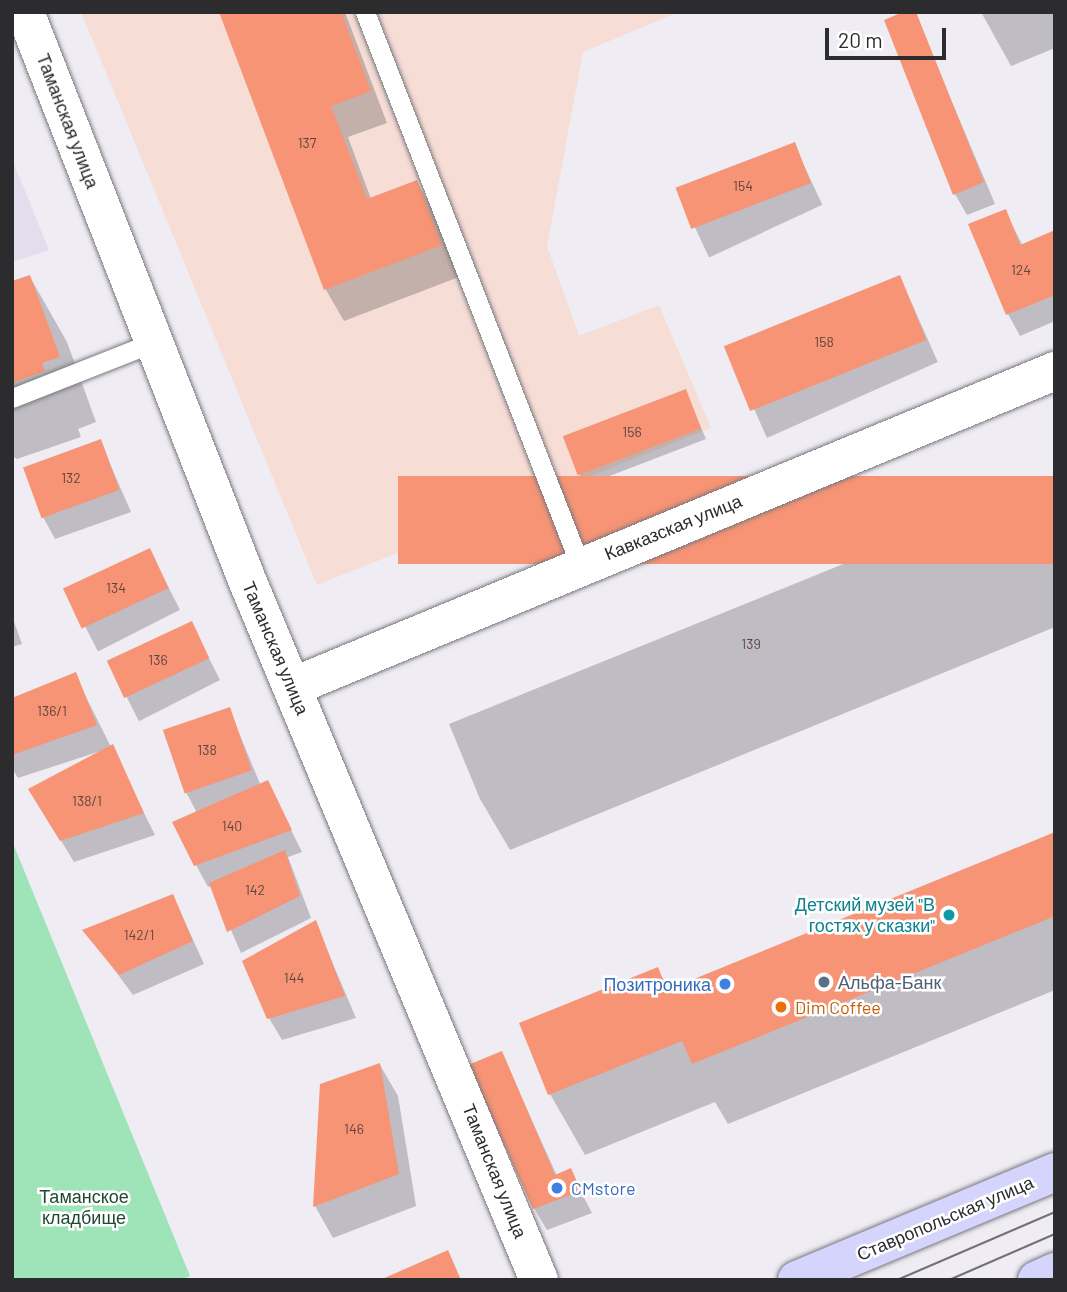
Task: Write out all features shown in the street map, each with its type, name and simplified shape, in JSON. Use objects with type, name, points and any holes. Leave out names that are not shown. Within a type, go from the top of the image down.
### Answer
[{"type":"main road","name":"Ставропольская улица","points":[[797,1280],[1055,1172]]},
{"type":"main road","points":[[1037,1280],[1055,1272]]},
{"type":"street","name":"Таманская улица","points":[[25,12],[292,687],[539,1280]]},
{"type":"street","name":"Кавказская улица","points":[[292,687],[580,565],[1055,371]]},
{"type":"lane","points":[[365,12],[580,565]]},
{"type":"lane","points":[[12,398],[154,342]]},
{"type":"shaded area","points":[[81,12],[679,12],[583,52],[547,246],[579,336],[659,305],[711,428],[317,585]]},
{"type":"shaded area","points":[[12,159],[49,250],[12,262]]},
{"type":"green space","name":"Таманское кладбище","points":[[12,841],[190,1276],[180,1280],[12,1280]]},
{"type":"building","points":[[219,12],[341,12],[371,91],[331,106],[367,199],[417,180],[442,245],[324,290]]},
{"type":"building","points":[[903,12],[916,12],[984,182],[953,195],[884,20]]},
{"type":"building","points":[[795,142],[811,183],[691,229],[676,188]]},
{"type":"building","points":[[1006,209],[1020,245],[1055,230],[1055,295],[1006,315],[968,224]]},
{"type":"building","points":[[30,275],[60,357],[42,363],[45,371],[12,383],[12,281]]},
{"type":"building","points":[[900,275],[926,340],[750,411],[724,346]]},
{"type":"building","points":[[686,389],[701,428],[578,476],[563,436]]},
{"type":"building","points":[[101,439],[119,490],[41,518],[23,467]]},
{"type":"building","points":[[398,476],[1055,476],[1055,564],[398,564]]},
{"type":"building","points":[[150,548],[169,588],[82,628],[63,589]]},
{"type":"building","points":[[192,621],[209,658],[124,698],[107,661]]},
{"type":"building","points":[[76,672],[97,725],[12,755],[12,698]]},
{"type":"building","points":[[230,707],[252,770],[185,793],[163,730]]},
{"type":"building","points":[[113,744],[144,813],[60,841],[28,789]]},
{"type":"building","points":[[268,780],[292,830],[194,866],[172,822]]},
{"type":"building","points":[[1055,832],[1055,916],[692,1064],[682,1041],[548,1095],[519,1023],[658,967],[667,990]]},
{"type":"building","points":[[285,850],[300,896],[227,932],[209,883]]},
{"type":"building","points":[[173,894],[193,941],[119,975],[82,930]]},
{"type":"building","points":[[316,920],[345,996],[267,1019],[242,961]]},
{"type":"building","points":[[502,1051],[555,1175],[571,1168],[581,1191],[533,1209],[468,1065]]},
{"type":"building","points":[[380,1063],[399,1174],[313,1207],[320,1084]]},
{"type":"building","points":[[448,1250],[461,1280],[380,1280]]},
{"type":"tram line","points":[[897,1280],[1055,1212]]},
{"type":"tram line","points":[[949,1280],[1055,1234]]},
{"type":"place","name":"Детский музей \"В гостях у сказки\"","points":[[949,915]]},
{"type":"place","name":"Альфа-Банк","points":[[824,982]]},
{"type":"place","name":"Позитроника","points":[[725,984]]},
{"type":"place","name":"Dim Coffee","points":[[781,1007]]},
{"type":"place","name":"CMstore","points":[[557,1188]]}]
